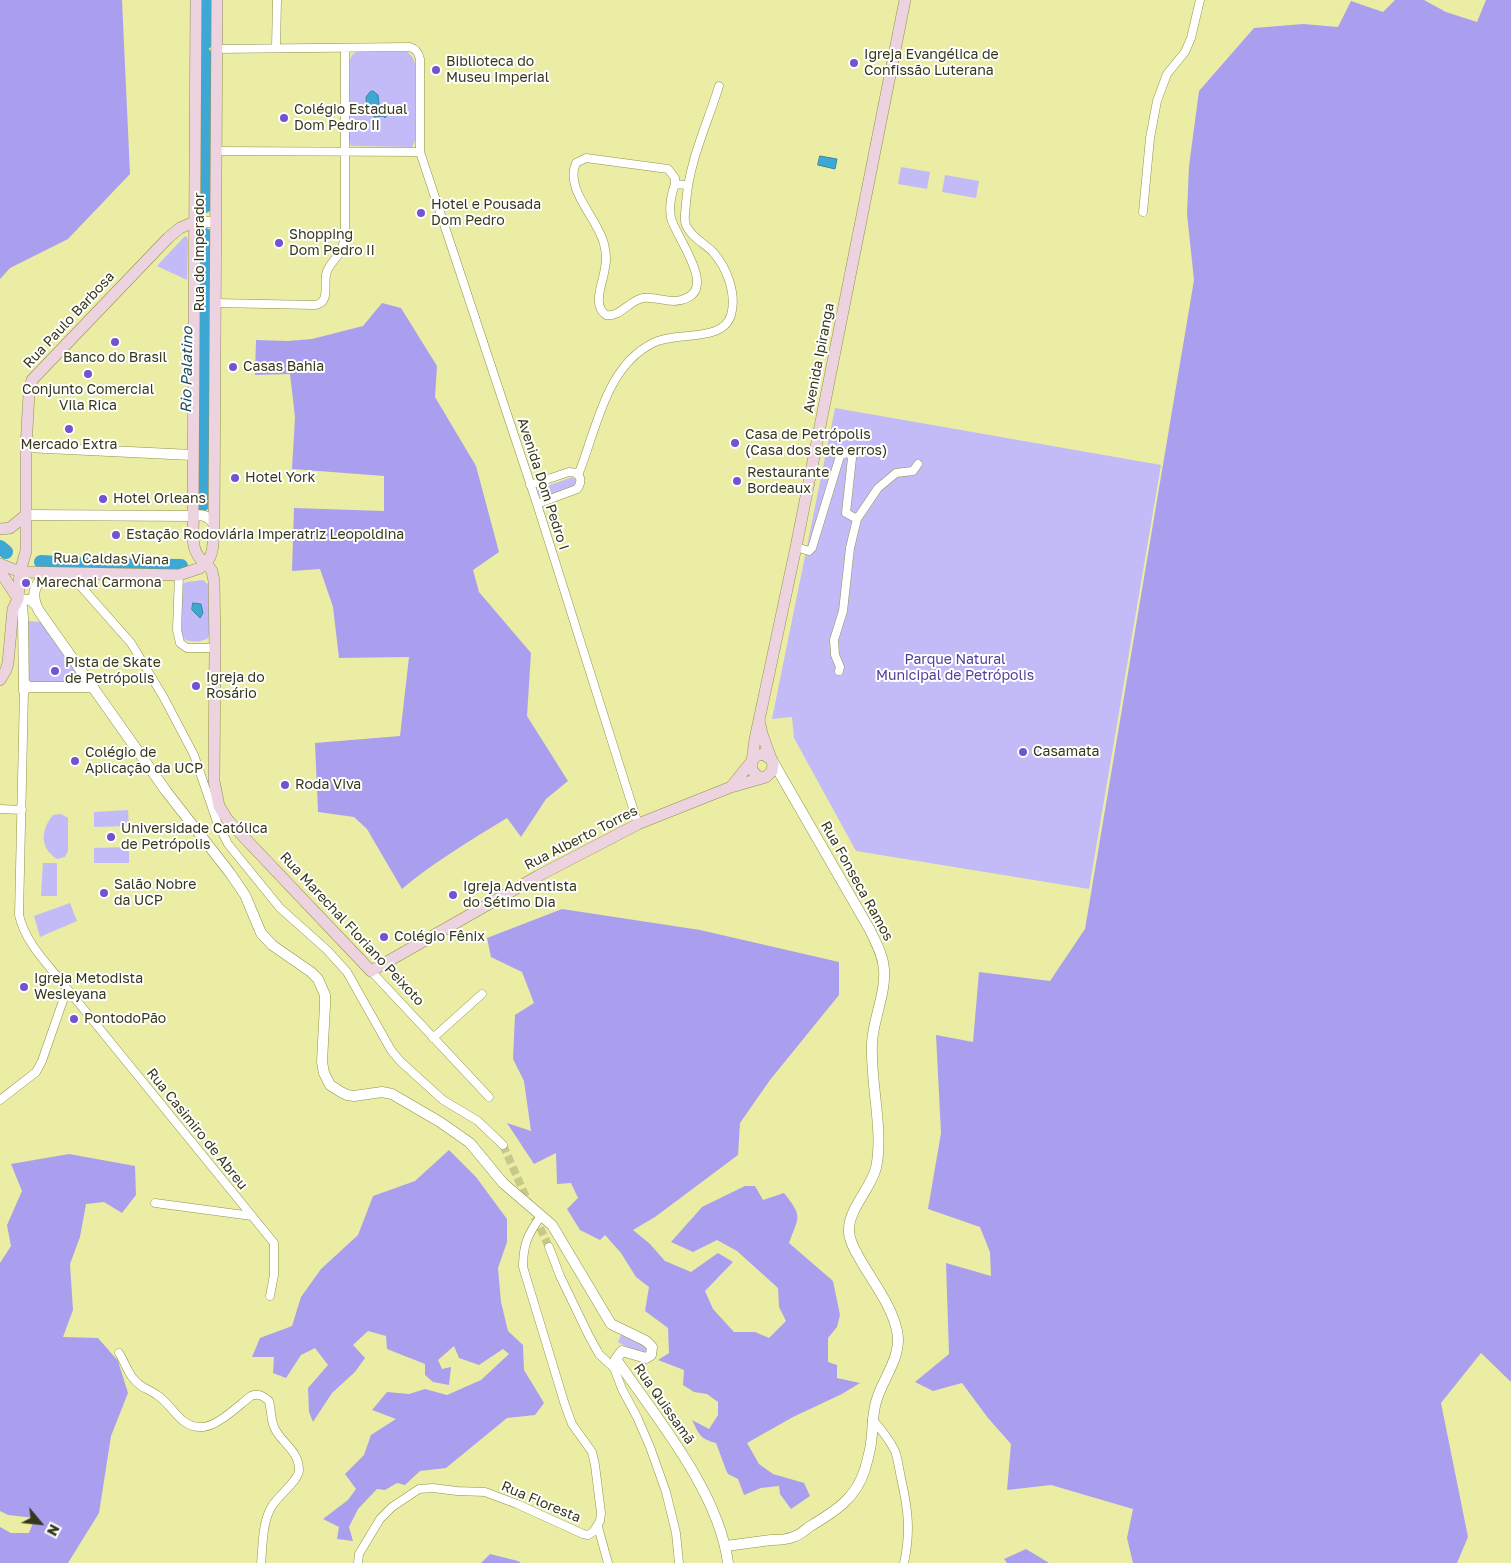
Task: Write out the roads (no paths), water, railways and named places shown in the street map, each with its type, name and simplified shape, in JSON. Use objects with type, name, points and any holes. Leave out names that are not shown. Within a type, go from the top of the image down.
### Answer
[{"type":"main road","name":"Rua do Imperador","points":[[196,0],[193,512],[194,550],[206,563],[210,559],[214,524],[217,0]]},
{"type":"main road","name":"Avenida Ipiranga","points":[[751,762],[796,547],[904,0]]},
{"type":"main road","name":"Rua Paulo Barbosa","points":[[0,680],[8,663],[13,610],[18,599],[20,572],[26,551],[26,448],[29,394],[32,380],[168,238],[180,228],[194,222]]},
{"type":"main road","points":[[193,512],[206,511],[213,508]]},
{"type":"main road","points":[[0,529],[10,528],[26,514]]},
{"type":"main road","points":[[26,551],[34,564],[45,572]]},
{"type":"main road","name":"Rua Caldas Viana","points":[[20,572],[180,575],[200,568],[206,563]]},
{"type":"main road","name":"Rua Marechal Floriano Peixoto","points":[[206,563],[212,571],[214,581],[214,781],[219,806],[227,819],[371,971]]},
{"type":"main road","points":[[0,564],[20,572]]},
{"type":"main road","points":[[0,571],[18,599]]},
{"type":"main road","name":"Avenida Ipiranga","points":[[759,720],[772,760]]},
{"type":"main road","points":[[760,754],[768,756],[772,760],[772,771],[766,777],[758,777],[752,772],[750,766],[753,758],[760,754]]},
{"type":"main road","name":"Rua Alberto Torres","points":[[731,787],[751,762]]},
{"type":"main road","name":"Rua Alberto Torres","points":[[371,971],[538,876],[638,824],[731,787],[766,777]]},
{"type":"street","points":[[276,48],[277,0]]},
{"type":"street","points":[[1143,212],[1150,138],[1157,101],[1167,74],[1185,52],[1188,45],[1200,0]]},
{"type":"street","name":"Avenida Dom Pedro I","points":[[345,48],[410,46],[416,50],[420,59],[420,152],[537,504],[638,824]]},
{"type":"street","points":[[215,303],[315,305],[321,303],[325,296],[326,274],[342,247],[345,236],[345,48],[217,48]]},
{"type":"street","points":[[537,504],[577,489],[580,481],[578,475],[604,402],[627,363],[654,342],[671,337],[708,334],[723,328],[728,322],[733,305],[731,288],[725,271],[713,253],[686,226],[685,217],[687,185],[691,166],[708,121],[718,86]]},
{"type":"street","points":[[216,151],[420,152]]},
{"type":"street","points":[[586,158],[668,169],[676,178],[675,184],[670,202],[671,217],[674,228],[693,261],[697,274],[696,288],[690,296],[681,300],[643,298],[614,314],[606,315],[601,310],[599,296],[606,268],[606,254],[600,230],[581,200],[575,184],[574,168],[576,163],[586,158]]},
{"type":"street","points":[[675,184],[687,185]]},
{"type":"street","name":"Rua Paulo Barbosa","points":[[194,222],[215,222]]},
{"type":"street","points":[[26,448],[192,455]]},
{"type":"street","points":[[796,547],[809,551],[812,548],[837,462],[840,456],[845,453],[850,454],[852,458],[846,514],[857,519]]},
{"type":"street","points":[[839,671],[840,667],[835,655],[834,640],[843,611],[850,548],[857,519],[878,488],[896,473],[912,471],[918,464]]},
{"type":"street","points":[[530,485],[569,472],[578,475]]},
{"type":"street","points":[[26,514],[193,512],[206,516],[214,524]]},
{"type":"street","points":[[37,607],[33,593],[45,572]]},
{"type":"street","points":[[70,574],[131,643],[164,698],[194,755],[217,822],[228,844],[280,908],[327,950],[346,972],[391,1050],[400,1061],[443,1100],[478,1121],[503,1145]]},
{"type":"street","points":[[180,575],[177,630],[180,643],[187,648],[215,648]]},
{"type":"street","points":[[18,599],[30,600],[37,607],[166,791],[230,873],[245,895],[261,933],[272,945],[312,972],[318,979],[324,995],[325,1006],[322,1062],[324,1073],[330,1085],[340,1092],[354,1096],[388,1092],[440,1122],[470,1143],[503,1183],[541,1216]]},
{"type":"street","points":[[18,599],[22,607],[23,617],[26,687],[93,687]]},
{"type":"street","points":[[23,617],[25,612],[37,607]]},
{"type":"street","name":"Rua Casimiro de Abreu","points":[[26,687],[19,915],[23,930],[34,948],[274,1243],[274,1275],[270,1296]]},
{"type":"street","name":"Rua Fonseca Ramos","points":[[772,760],[870,930],[883,959],[884,972],[872,1042],[872,1079],[876,1103],[878,1151],[876,1168],[850,1220],[848,1231],[858,1255],[892,1315],[897,1330],[896,1354],[876,1401],[872,1419]]},
{"type":"street","points":[[766,777],[788,787]]},
{"type":"street","points":[[0,809],[22,810]]},
{"type":"street","name":"Rua Marechal Floriano Peixoto","points":[[371,971],[489,1097]]},
{"type":"street","points":[[0,1100],[36,1072],[42,1061],[67,989]]},
{"type":"street","points":[[434,1038],[482,994]]},
{"type":"street","points":[[155,1203],[252,1216]]},
{"type":"street","name":"Rua Quissamã","points":[[541,1216],[552,1225],[560,1236],[611,1324],[646,1340],[652,1346],[651,1355],[646,1358],[622,1351],[615,1363],[685,1458],[712,1510],[726,1546],[728,1563]]},
{"type":"street","name":"Rua Floresta","points":[[358,1563],[359,1554],[380,1519],[392,1507],[420,1489],[433,1488],[458,1492],[485,1492],[517,1504],[583,1534],[588,1535],[598,1527],[601,1514],[592,1452],[572,1424],[523,1267],[523,1251],[528,1234],[541,1216]]},
{"type":"street","points":[[548,1247],[560,1276],[599,1354],[615,1363],[622,1389],[650,1447],[666,1492],[676,1533],[679,1563]]},
{"type":"street","points":[[119,1353],[136,1382],[146,1390],[157,1395],[183,1422],[194,1427],[204,1427],[219,1420],[256,1394],[263,1396],[269,1401],[273,1426],[294,1452],[299,1468],[295,1480],[282,1492],[271,1507],[261,1563]]},
{"type":"street","points":[[726,1546],[794,1537],[828,1517],[844,1504],[859,1484],[864,1471],[871,1443],[872,1419]]},
{"type":"street","points":[[872,1419],[890,1441],[896,1453],[906,1498],[909,1528],[904,1563]]},
{"type":"street","points":[[598,1527],[608,1563]]},
{"type":"water","points":[[373,91],[378,95],[379,104],[387,112],[385,118],[383,116],[374,117],[373,113],[367,109],[366,97]]},
{"type":"water","points":[[820,156],[837,159],[835,169],[818,165]]},
{"type":"water","points":[[193,603],[201,604],[203,613],[200,618],[192,610]]},
{"type":"waterway","name":"Rio Palatino","points":[[205,43],[206,0]]},
{"type":"waterway","name":"Rio Palatino","points":[[205,55],[205,206]]},
{"type":"waterway","name":"Rio Palatino","points":[[202,505],[205,235]]},
{"type":"waterway","name":"Rio Palatino","points":[[0,547],[6,552]]},
{"type":"waterway","name":"Rio Palatino","points":[[41,562],[91,565],[181,566]]},
{"type":"tunnel","points":[[503,1145],[529,1204]]},
{"type":"tunnel","points":[[535,1217],[549,1247]]},
{"type":"place","name":"Igreja Evangélica de Confissão Luterana","points":[[854,63]]},
{"type":"place","name":"Biblioteca do Museu Imperial","points":[[436,70]]},
{"type":"place","name":"Colégio Estadual Dom Pedro II","points":[[284,118]]},
{"type":"place","name":"Hotel e Pousada Dom Pedro","points":[[421,213]]},
{"type":"place","name":"Shopping Dom Pedro II","points":[[279,243]]},
{"type":"place","name":"Banco do Brasil","points":[[115,342]]},
{"type":"place","name":"Casas Bahia","points":[[233,367]]},
{"type":"place","name":"Conjunto Comercial Vila Rica","points":[[88,374]]},
{"type":"place","name":"Mercado Extra","points":[[69,429]]},
{"type":"place","name":"Casa de Petrópolis (Casa dos sete erros)","points":[[735,443]]},
{"type":"place","name":"Hotel York","points":[[235,478]]},
{"type":"place","name":"Restaurante Bordeaux","points":[[737,481]]},
{"type":"place","name":"Hotel Orleans","points":[[103,499]]},
{"type":"place","name":"Estação Rodoviária Imperatriz Leopoldina","points":[[116,535]]},
{"type":"place","name":"Marechal Carmona","points":[[26,583]]},
{"type":"place","name":"Pista de Skate de Petrópolis","points":[[55,671]]},
{"type":"place","name":"Igreja do Rosário","points":[[196,686]]},
{"type":"place","name":"Casamata","points":[[1023,752]]},
{"type":"place","name":"Colégio de Aplicação da UCP","points":[[75,761]]},
{"type":"place","name":"Roda Viva","points":[[285,785]]},
{"type":"place","name":"Universidade Católica de Petrópolis","points":[[111,837]]},
{"type":"place","name":"Salão Nobre da UCP","points":[[104,893]]},
{"type":"place","name":"Igreja Adventista do Sétimo Dia","points":[[453,895]]},
{"type":"place","name":"Colégio Fênix","points":[[384,937]]},
{"type":"place","name":"Igreja Metodista Wesleyana","points":[[24,987]]},
{"type":"place","name":"PontodoPão","points":[[74,1019]]},
{"type":"park label","name":"Parque Natural Municipal de Petrópolis","points":[[955,668]]}]
